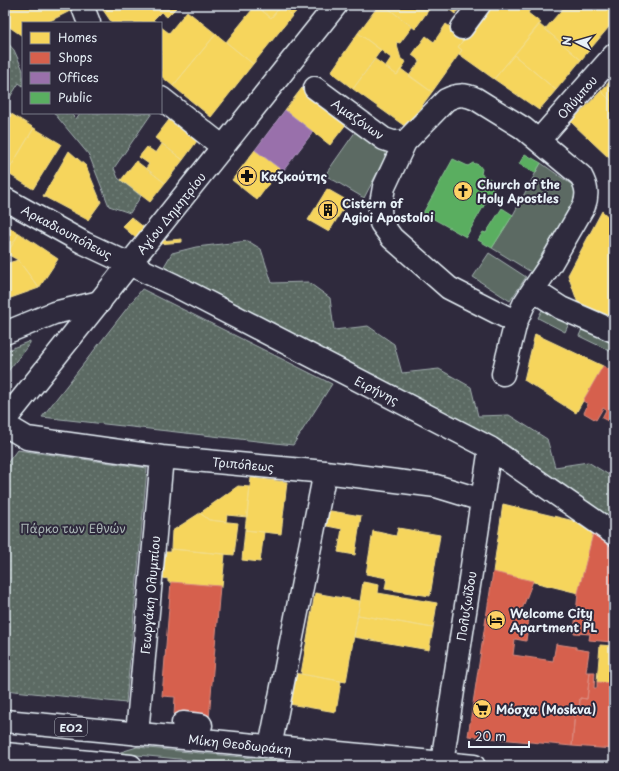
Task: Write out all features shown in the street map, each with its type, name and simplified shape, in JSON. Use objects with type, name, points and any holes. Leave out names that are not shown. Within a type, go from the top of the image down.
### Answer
[{"type":"main road","points":[[82,5],[90,22]]},
{"type":"main road","name":"Αγίου Δημητρίου","points":[[5,420],[336,5]]},
{"type":"main road","points":[[462,28],[479,5]]},
{"type":"main road","name":"Ολύμπου","points":[[539,140],[614,55]]},
{"type":"main road","name":"Αμαζόνων","points":[[315,88],[384,139],[393,142],[405,142]]},
{"type":"main road","points":[[503,374],[516,322],[524,304],[550,265],[584,206],[587,191],[581,176],[523,128],[476,99],[469,96],[453,96],[446,100],[405,142],[384,187],[380,209],[381,223],[392,238],[449,288],[516,322]]},
{"type":"main road","points":[[162,99],[223,147]]},
{"type":"main road","name":"Αρκαδιουπόλεως","points":[[5,199],[84,243],[129,264]]},
{"type":"main road","name":"Ειρήνης","points":[[129,264],[181,289],[490,448],[614,534]]},
{"type":"main road","points":[[533,290],[561,308],[614,331]]},
{"type":"main road","points":[[10,331],[54,313],[100,302]]},
{"type":"main road","name":"Τριπόλεως","points":[[5,425],[27,438],[162,457],[325,472],[436,486],[482,500]]},
{"type":"main road","name":"Πολυζωΐδου","points":[[442,763],[490,448]]},
{"type":"main road","name":"Γεωργάκη Ολυμπίου","points":[[137,734],[162,457]]},
{"type":"main road","points":[[270,746],[325,472]]},
{"type":"main road","name":"Μίκη Θεοδωράκη","points":[[5,721],[474,766]]},
{"type":"main road","points":[[5,754],[131,766]]},
{"type":"green space","points":[[5,40],[14,50],[22,68],[22,85],[19,83],[5,105]]},
{"type":"green space","points":[[55,114],[71,114],[76,119],[79,114],[151,114],[114,168],[118,178],[141,196],[130,213],[109,206],[89,155]]},
{"type":"green space","points":[[358,128],[390,148],[364,198],[325,175]]},
{"type":"green space","points":[[541,163],[575,187],[576,198],[531,272],[492,248],[513,215]]},
{"type":"green space","points":[[248,241],[261,249],[272,283],[308,282],[330,298],[334,330],[368,326],[394,344],[402,373],[439,369],[471,387],[478,416],[509,415],[547,439],[555,467],[588,462],[614,478],[614,526],[160,273],[172,253],[196,247]]},
{"type":"green space","points":[[489,253],[526,277],[510,301],[473,277]]},
{"type":"green space","points":[[142,289],[332,384],[293,445],[42,417]]},
{"type":"green space","points":[[546,302],[573,315],[565,332],[538,318]]},
{"type":"green space","points":[[585,322],[614,336],[614,353],[579,336]]},
{"type":"green space","points":[[30,341],[30,343],[5,375],[5,351]]},
{"type":"green space","name":"Πάρκο των Εθνών","points":[[17,450],[147,468],[126,703],[5,690],[5,466]]},
{"type":"green space","points":[[137,747],[336,766],[253,766],[137,755],[111,755]]},
{"type":"building: Homes","points":[[5,5],[71,5],[72,10],[48,22],[22,22],[21,35],[5,24]]},
{"type":"building: Homes","points":[[108,5],[179,5],[167,17],[161,12],[153,20],[156,22],[111,22],[101,7]]},
{"type":"building: Homes","points":[[255,5],[302,5],[292,16],[281,6],[271,18]]},
{"type":"building: Homes","points":[[256,5],[271,18],[281,6],[292,16],[253,64],[226,42]]},
{"type":"building: Homes","points":[[379,5],[384,5],[412,27],[400,43],[396,42],[401,59],[406,62],[397,75],[385,67],[391,58],[358,33]]},
{"type":"building: Homes","points":[[384,5],[425,5],[430,8],[415,29]]},
{"type":"building: Homes","points":[[444,5],[462,5],[455,14]]},
{"type":"building: Homes","points":[[489,5],[533,5],[528,13],[541,23],[494,79],[459,54],[462,50],[458,47]]},
{"type":"building: Homes","points":[[566,5],[614,5],[614,21],[581,60],[545,29]]},
{"type":"building: Homes","points":[[187,11],[216,34],[173,86],[162,77],[162,28],[169,33]]},
{"type":"building: Homes","points":[[446,24],[465,38],[458,47],[462,50],[432,92],[409,76],[420,61],[412,55],[426,36],[434,42]]},
{"type":"building: Homes","points":[[539,24],[581,60],[556,90],[514,55]]},
{"type":"building: Homes","points":[[358,33],[381,50],[353,89],[331,72]]},
{"type":"building: Homes","points":[[216,34],[253,64],[211,117],[173,86]]},
{"type":"building: Homes","points":[[514,55],[556,90],[539,110],[494,79]]},
{"type":"building: Homes","points":[[375,59],[397,75],[401,69],[432,92],[406,127],[353,89]]},
{"type":"building: Homes","points":[[614,77],[614,104],[601,91]]},
{"type":"building: Homes","points":[[302,88],[347,123],[330,145],[285,110]]},
{"type":"building: Homes","points":[[601,91],[614,104],[614,150],[608,157],[571,122]]},
{"type":"building: Homes","points":[[5,110],[34,128],[7,173],[5,172]]},
{"type":"building: Homes","points":[[169,120],[197,141],[183,160],[155,138]]},
{"type":"building: Homes","points":[[34,128],[61,144],[33,189],[7,173]]},
{"type":"building: Homes","points":[[162,144],[183,160],[165,183],[146,168],[149,164],[139,157],[147,147],[156,153]]},
{"type":"building: Homes","points":[[255,150],[280,169],[257,200],[232,180]]},
{"type":"building: Homes","points":[[69,151],[86,166],[101,202],[88,220],[43,196]]},
{"type":"building: Homes","points":[[136,161],[165,183],[150,202],[121,180]]},
{"type":"building: Homes","name":"Cistern of Agioi Apostoloi","points":[[327,189],[348,201],[329,232],[308,220]]},
{"type":"building: Homes","points":[[602,211],[614,222],[614,308],[607,321],[580,309],[568,275]]},
{"type":"building: Homes","points":[[131,217],[161,241],[182,239],[182,242],[158,244],[151,251],[122,226]]},
{"type":"building: Homes","points":[[5,225],[19,233],[5,257]]},
{"type":"building: Homes","points":[[19,233],[58,259],[39,288],[18,260],[7,254]]},
{"type":"building: Homes","points":[[18,260],[39,288],[5,300],[5,264]]},
{"type":"building: Homes","points":[[614,308],[614,323],[607,321]]},
{"type":"building: Homes","points":[[535,334],[603,366],[576,413],[524,380]]},
{"type":"building: Homes","points":[[251,478],[287,482],[281,534],[245,530]]},
{"type":"building: Homes","points":[[238,486],[250,487],[247,517],[227,515],[226,522],[209,520],[200,513]]},
{"type":"building: Homes","points":[[503,504],[595,526],[578,593],[493,572]]},
{"type":"building: Homes","points":[[325,510],[361,516],[355,555],[338,552],[342,529],[322,525]]},
{"type":"building: Homes","points":[[200,513],[209,520],[238,523],[234,555],[171,549],[172,531]]},
{"type":"building: Homes","points":[[398,528],[440,535],[430,596],[385,589],[387,578],[366,574],[373,531],[396,536]]},
{"type":"building: Homes","points":[[245,530],[264,532],[260,562],[242,560]]},
{"type":"building: Homes","points":[[171,549],[225,554],[222,587],[168,582],[168,579],[163,578],[166,552],[171,552]]},
{"type":"building: Homes","points":[[363,582],[379,585],[378,593],[437,603],[433,628],[358,615]]},
{"type":"building: Homes","points":[[315,593],[360,601],[346,682],[301,674]]},
{"type":"building: Homes","points":[[358,615],[433,628],[429,650],[354,637]]},
{"type":"building: Homes","points":[[600,645],[614,646],[614,683],[597,682]]},
{"type":"building: Homes","points":[[294,673],[341,681],[336,712],[289,704]]},
{"type":"building: Shops","points":[[603,366],[614,372],[614,424],[602,418],[606,410],[603,408],[596,420],[584,413],[588,404],[583,401]]},
{"type":"building: Shops","points":[[595,526],[614,538],[614,646],[612,646],[612,642],[589,640],[590,634],[574,633],[578,593]]},
{"type":"building: Shops","points":[[493,572],[533,581],[519,617],[529,618],[526,641],[515,639],[513,655],[553,661],[556,644],[576,647],[576,649],[589,651],[586,672],[590,672],[587,699],[580,698],[579,712],[575,711],[572,746],[468,736]]},
{"type":"building: Shops","points":[[171,582],[220,586],[209,719],[174,716],[175,697],[162,696]]},
{"type":"building: Shops","points":[[590,672],[595,672],[594,688],[597,688],[597,682],[614,683],[614,749],[572,746],[575,711],[579,712],[580,698],[587,699]]},
{"type":"building: Offices","points":[[285,110],[313,132],[283,171],[255,150]]},
{"type":"building: Public","points":[[525,154],[541,163],[535,173],[519,164]]},
{"type":"building: Public","name":"Church of the Holy Apostles","points":[[453,159],[468,166],[473,163],[479,165],[482,169],[481,174],[497,183],[466,237],[423,213]]},
{"type":"building: Public","points":[[502,208],[513,215],[492,248],[478,240],[483,232],[486,233]]},
{"type":"place","name":"Καζκούτης","points":[[247,176]]},
{"type":"place","name":"Church of the Holy Apostles","points":[[463,191]]},
{"type":"place","name":"Cistern of Agioi Apostoloi","points":[[328,210]]},
{"type":"place","name":"Welcome City Apartment PL","points":[[496,620]]},
{"type":"place","name":"Μόσχα (Moskva)","points":[[482,709]]}]
